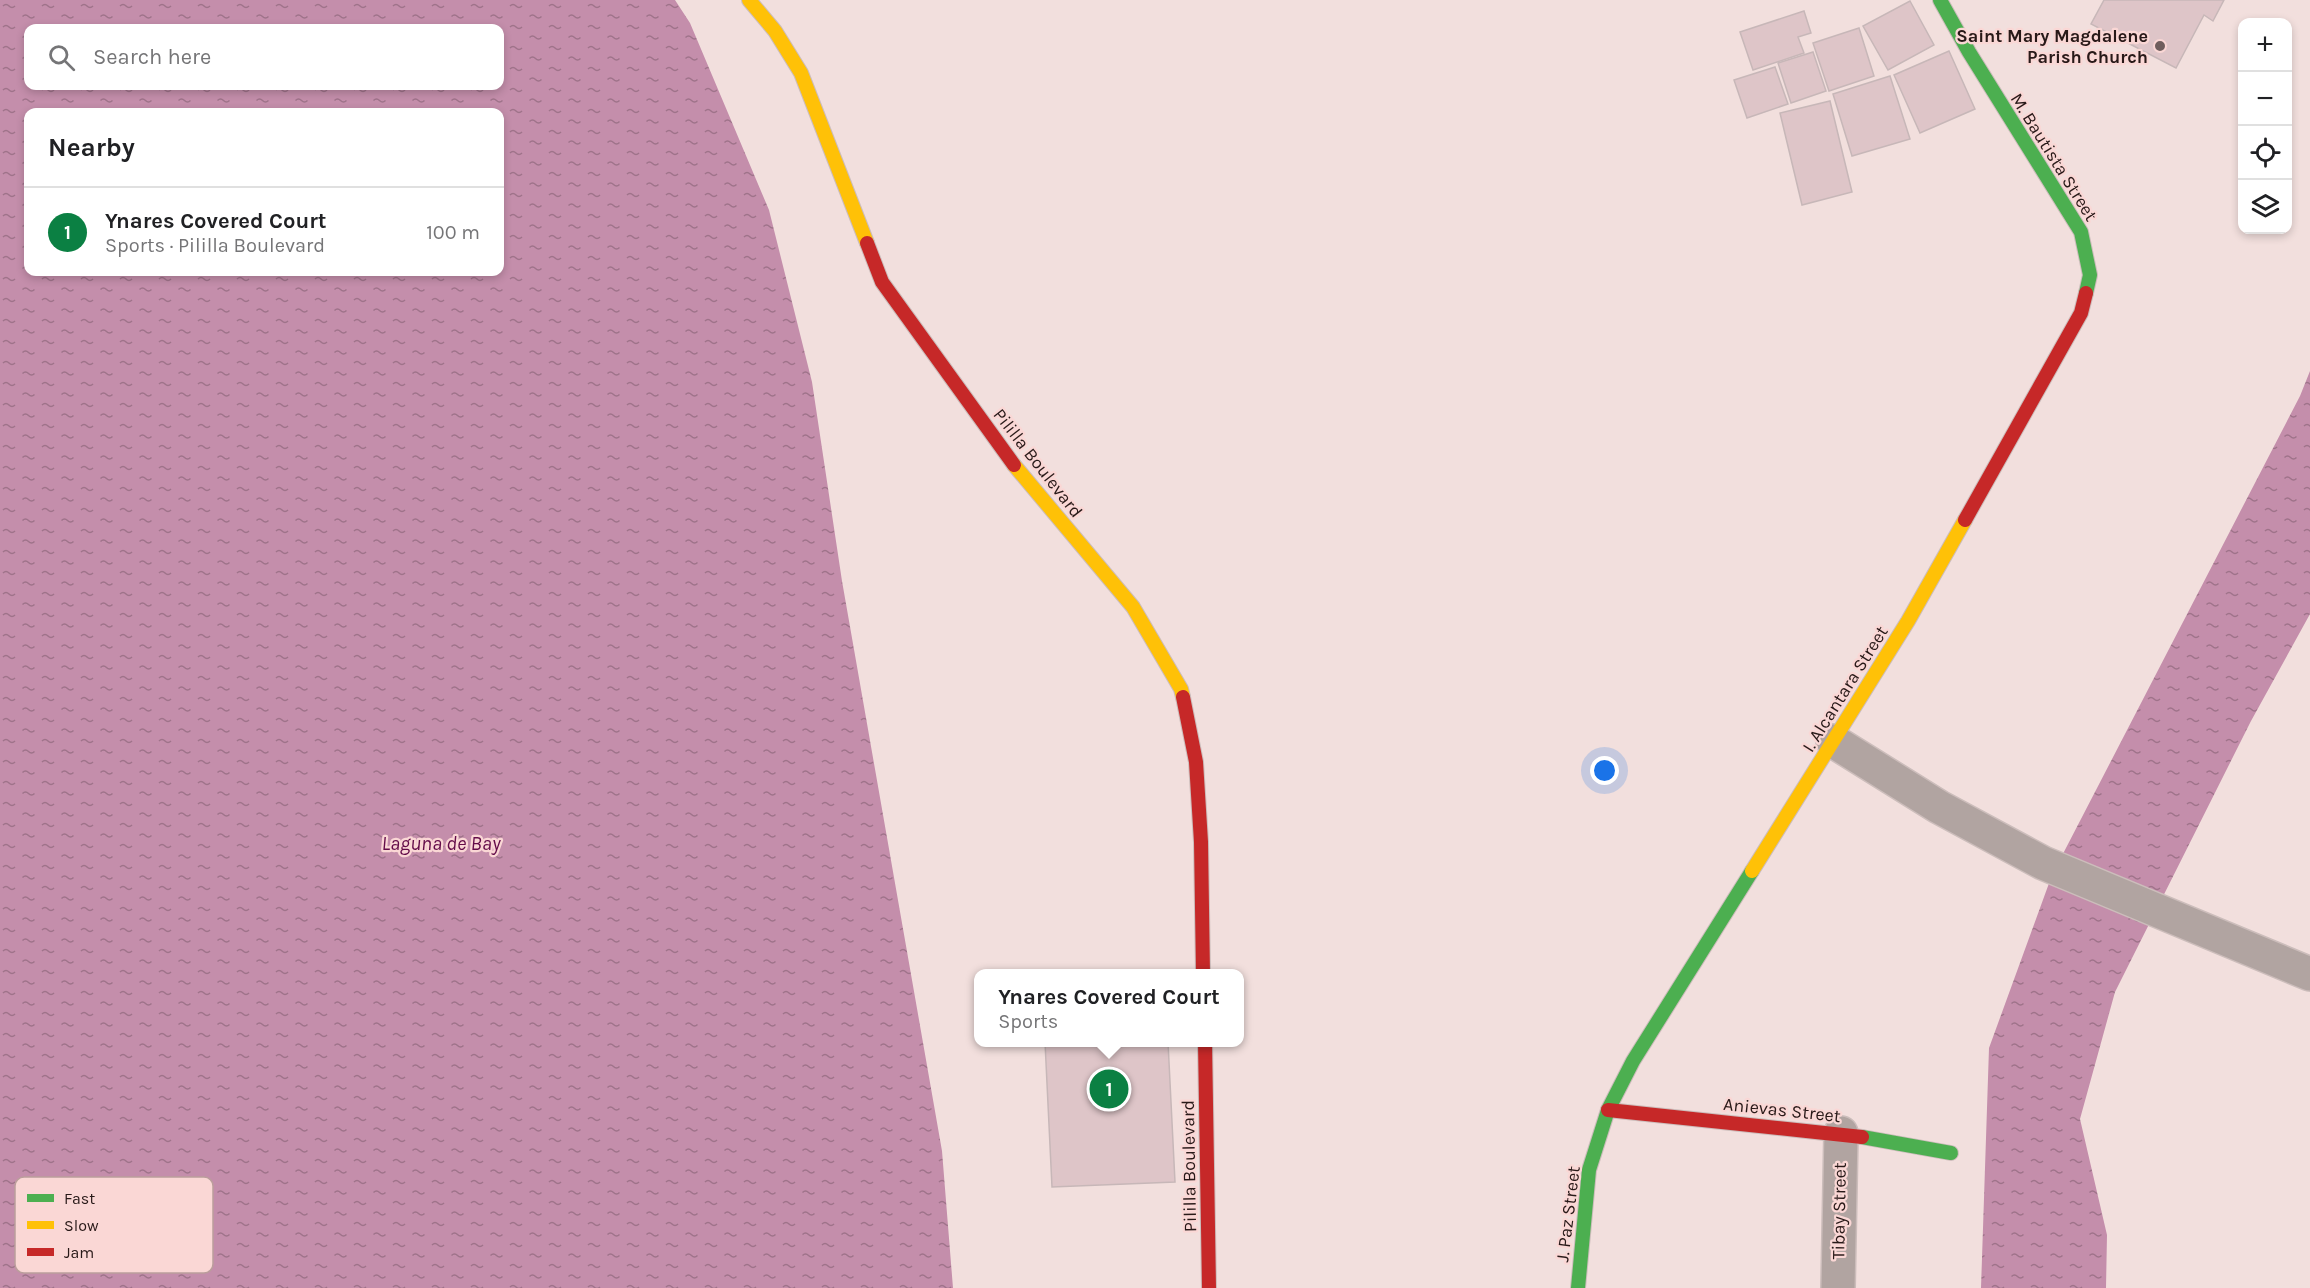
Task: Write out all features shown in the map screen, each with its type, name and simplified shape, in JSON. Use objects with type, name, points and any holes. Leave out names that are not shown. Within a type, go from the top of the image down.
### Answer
[{"type":"street","name":"Pililla Boulevard","points":[[748,0],[775,31],[801,73],[882,282],[998,445],[1133,607],[1181,689],[1196,762],[1201,842],[1203,969]]},
{"type":"street","name":"M. Bautista Street","points":[[1940,0],[1969,52],[2081,232],[2090,275]]},
{"type":"street","name":"I. Alcantara Street","points":[[1608,1110],[1633,1061],[1908,621],[2081,313],[2090,275]]},
{"type":"street","points":[[1833,741],[1939,807],[2043,863],[2310,974]]},
{"type":"street","name":"Pililla Boulevard","points":[[1205,1047],[1209,1288]]},
{"type":"street","name":"Anievas Street","points":[[1608,1110],[1841,1133],[1951,1154]]},
{"type":"street","name":"J. Paz Street","points":[[1578,1288],[1589,1170],[1608,1110]]},
{"type":"street","name":"Tibay Street","points":[[1838,1288],[1841,1133]]},
{"type":"water","name":"Laguna de Bay","points":[[0,0],[675,0],[690,23],[769,210],[812,382],[842,581],[942,1151],[953,1288],[0,1288]]},
{"type":"water","points":[[2310,371],[2310,614],[2251,721],[2115,992],[2080,1119],[2107,1235],[2106,1288],[1981,1288],[1989,1048],[2052,875],[2300,396]]},
{"type":"building","name":"Saint Mary Magdalene Parish Church","points":[[2104,0],[2224,0],[2213,21],[2204,15],[2176,68],[2091,24]]},
{"type":"building","points":[[1910,1],[1934,45],[1888,70],[1863,26]]},
{"type":"building","points":[[1804,11],[1811,33],[1798,37],[1804,53],[1753,70],[1740,32]]},
{"type":"building","points":[[1859,28],[1874,76],[1829,91],[1813,43]]},
{"type":"building","points":[[1949,51],[1975,109],[1920,133],[1894,75]]},
{"type":"building","points":[[1813,52],[1826,91],[1791,103],[1778,63]]},
{"type":"building","points":[[1775,67],[1788,104],[1747,118],[1734,80]]},
{"type":"building","points":[[1890,76],[1910,139],[1852,156],[1833,94]]},
{"type":"building","points":[[1830,101],[1852,192],[1802,205],[1780,113]]},
{"type":"building","points":[[1045,1047],[1168,1047],[1175,1182],[1052,1187]]},
{"type":"traffic: fast","points":[[1940,0],[1969,52],[2081,232],[2090,275],[2086,293]]},
{"type":"traffic: fast","points":[[1578,1288],[1589,1170],[1608,1110],[1633,1061],[1752,871]]},
{"type":"traffic: fast","points":[[1862,1137],[1951,1153]]},
{"type":"traffic: slow","points":[[749,0],[775,31],[801,73],[867,243]]},
{"type":"traffic: slow","points":[[1014,465],[1133,607],[1181,689],[1183,697]]},
{"type":"traffic: slow","points":[[1752,871],[1908,621],[1965,520]]},
{"type":"traffic: jam","points":[[867,243],[882,282],[1014,465]]},
{"type":"traffic: jam","points":[[1965,520],[2081,313],[2086,293]]},
{"type":"traffic: jam","points":[[1183,697],[1196,762],[1201,842],[1203,969]]},
{"type":"traffic: jam","points":[[1205,1047],[1209,1288]]},
{"type":"traffic: jam","points":[[1608,1110],[1862,1137]]},
{"type":"place","name":"Saint Mary Magdalene Parish Church","points":[[2160,46]]},
{"type":"place","name":"Ynares Covered Court","points":[[1109,1089]]}]
